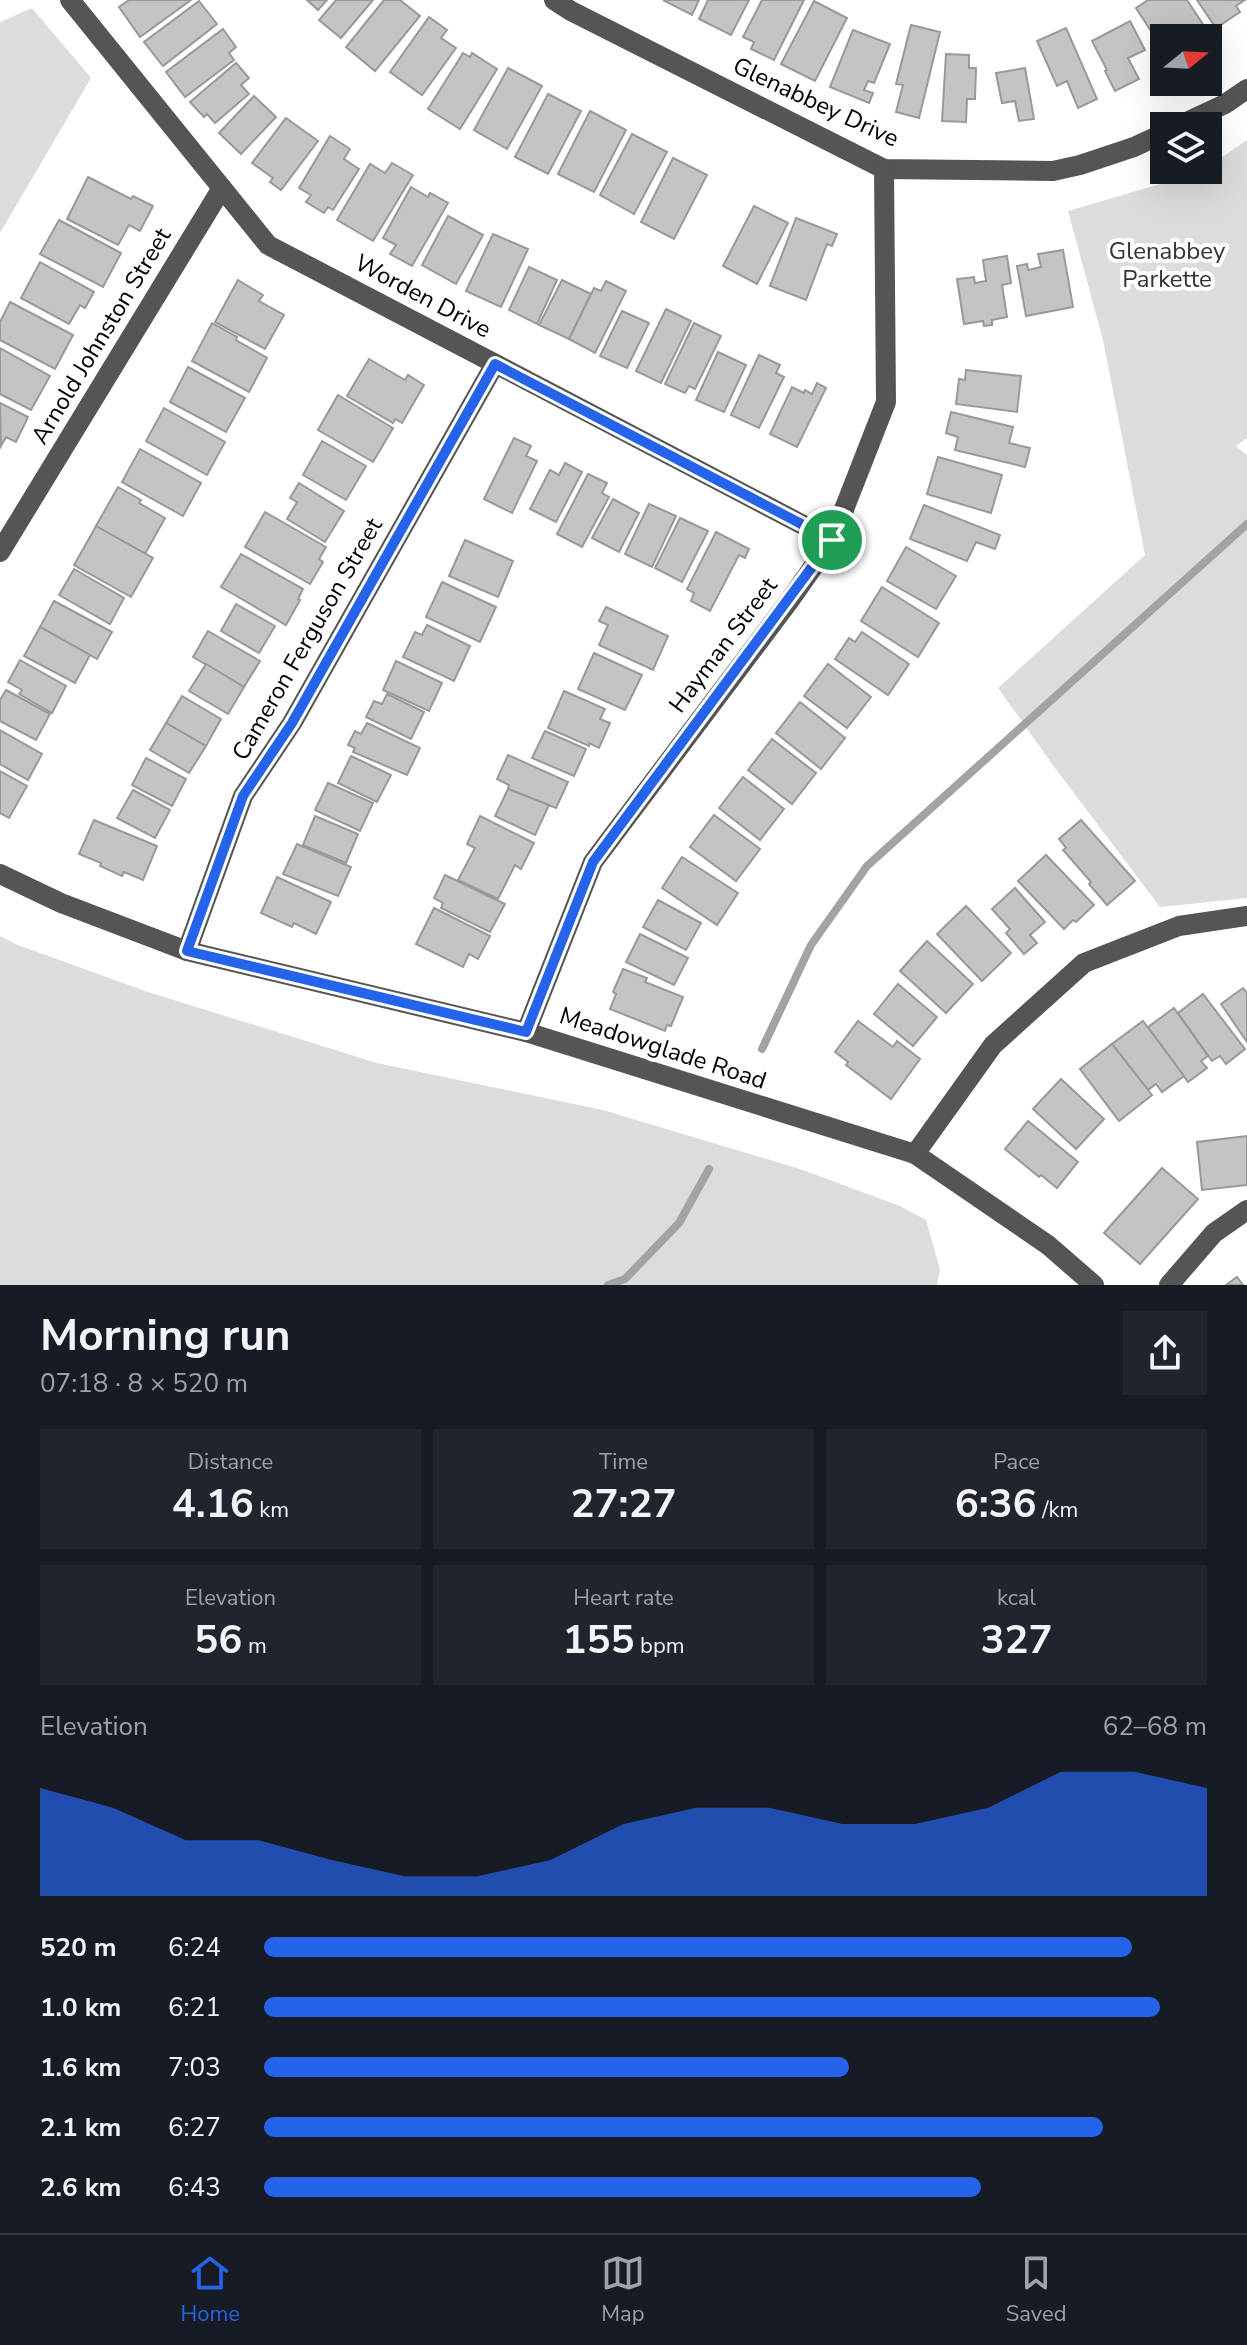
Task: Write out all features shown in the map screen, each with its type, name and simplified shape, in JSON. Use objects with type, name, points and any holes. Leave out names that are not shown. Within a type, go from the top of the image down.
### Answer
[{"type":"street","name":"Worden Drive","points":[[70,0],[268,245],[832,540]]},
{"type":"street","name":"Glenabbey Drive","points":[[554,0],[884,169],[1053,171],[1080,165],[1150,140]]},
{"type":"street","points":[[1208,112],[1247,89]]},
{"type":"street","name":"Hayman Street","points":[[526,1032],[593,862],[832,540],[886,402],[884,169]]},
{"type":"street","name":"Arnold Johnston Street","points":[[0,552],[222,188]]},
{"type":"street","name":"Cameron Ferguson Street","points":[[187,951],[243,796],[292,723],[495,364]]},
{"type":"street","name":"Meadowglade Road","points":[[0,874],[61,903],[187,951],[526,1032],[915,1154],[1048,1245],[1094,1285]]},
{"type":"street","points":[[915,1154],[993,1045],[1084,963],[1179,926],[1247,916]]},
{"type":"street","points":[[1169,1285],[1214,1233],[1247,1210]]},
{"type":"green space","points":[[32,8],[91,78],[0,233],[0,22]]},
{"type":"green space","name":"Glenabbey Parkette","points":[[1247,140],[1247,438],[1236,446],[1247,455],[1247,898],[1160,907],[998,688],[1145,555],[1103,340],[1068,211],[1160,184],[1222,184],[1222,157]]},
{"type":"green space","points":[[0,936],[148,992],[377,1063],[603,1110],[800,1169],[900,1206],[926,1220],[940,1269],[937,1285],[0,1285]]},
{"type":"building","points":[[129,0],[191,0],[140,37],[119,7]]},
{"type":"building","points":[[307,0],[327,0],[318,10]]},
{"type":"building","points":[[336,0],[373,0],[341,38],[319,20]]},
{"type":"building","points":[[384,0],[400,0],[420,16],[375,71],[346,47]]},
{"type":"building","points":[[663,0],[699,0],[692,15]]},
{"type":"building","points":[[708,0],[749,0],[731,35],[699,19]]},
{"type":"building","points":[[762,0],[804,0],[774,60],[751,49],[754,42],[743,37]]},
{"type":"building","points":[[1148,0],[1187,0],[1203,24],[1150,24],[1150,30],[1136,8]]},
{"type":"building","points":[[1197,0],[1245,0],[1236,6],[1240,12],[1222,24],[1213,24]]},
{"type":"building","points":[[199,1],[217,24],[163,66],[144,42]]},
{"type":"building","points":[[814,1],[847,18],[815,81],[781,64]]},
{"type":"building","points":[[429,17],[447,30],[441,38],[456,48],[422,95],[390,72]]},
{"type":"building","points":[[1130,21],[1145,50],[1128,58],[1139,79],[1115,91],[1092,41]]},
{"type":"building","points":[[911,25],[940,32],[919,118],[896,112],[903,85],[896,84]]},
{"type":"building","points":[[1066,28],[1097,99],[1078,108],[1067,81],[1057,86],[1037,41]]},
{"type":"building","points":[[223,29],[236,47],[229,53],[234,60],[185,97],[166,72]]},
{"type":"building","points":[[853,30],[890,44],[874,83],[868,81],[864,90],[873,93],[869,103],[830,87]]},
{"type":"building","points":[[463,53],[470,57],[472,53],[497,69],[460,129],[428,109]]},
{"type":"building","points":[[946,54],[969,55],[969,68],[976,68],[975,99],[967,99],[966,122],[942,121]]},
{"type":"building","points":[[236,63],[249,78],[241,85],[249,94],[215,123],[207,114],[204,117],[190,102]]},
{"type":"building","points":[[508,68],[542,86],[507,149],[474,130]]},
{"type":"building","points":[[1025,68],[1034,119],[1019,121],[1015,101],[1002,103],[996,73]]},
{"type":"building","points":[[548,94],[581,111],[548,174],[515,157]]},
{"type":"building","points":[[254,96],[276,117],[241,154],[219,133]]},
{"type":"building","points":[[590,111],[626,130],[594,192],[558,174]]},
{"type":"building","points":[[286,118],[318,141],[281,190],[270,182],[273,178],[252,163]]},
{"type":"building","points":[[632,134],[667,152],[634,214],[600,195]]},
{"type":"building","points":[[330,136],[350,149],[344,159],[359,169],[333,210],[328,207],[324,213],[306,202],[311,195],[299,188]]},
{"type":"building","points":[[673,158],[707,175],[674,239],[641,222]]},
{"type":"building","points":[[392,163],[413,175],[373,241],[337,220],[370,164],[385,173]]},
{"type":"building","points":[[88,177],[131,199],[133,196],[153,206],[140,231],[129,225],[118,245],[67,219]]},
{"type":"building","points":[[411,187],[428,197],[430,193],[448,203],[412,266],[390,254],[396,245],[383,238]]},
{"type":"building","points":[[754,206],[788,223],[757,284],[723,266]]},
{"type":"building","points":[[448,216],[483,235],[456,284],[422,265]]},
{"type":"building","points":[[796,218],[837,234],[832,246],[827,244],[806,300],[770,286]]},
{"type":"building","points":[[59,220],[121,253],[103,287],[40,254]]},
{"type":"building","points":[[493,234],[528,249],[501,307],[466,291]]},
{"type":"building","points":[[1063,250],[1073,307],[1026,316],[1017,266],[1027,264],[1028,270],[1041,267],[1038,254]]},
{"type":"building","points":[[1007,256],[1011,283],[1002,285],[1007,317],[992,320],[992,325],[984,326],[983,321],[964,324],[957,279],[974,277],[975,283],[986,281],[983,260]]},
{"type":"building","points":[[40,262],[94,292],[85,308],[80,305],[69,324],[21,298]]},
{"type":"building","points":[[529,267],[557,280],[537,324],[509,310]]},
{"type":"building","points":[[238,280],[263,295],[259,301],[284,315],[265,349],[215,322]]},
{"type":"building","points":[[562,280],[591,294],[569,339],[539,325]]},
{"type":"building","points":[[606,281],[626,291],[595,353],[569,339],[594,288],[601,291]]},
{"type":"building","points":[[10,302],[73,335],[55,369],[0,340],[0,322]]},
{"type":"building","points":[[666,309],[691,321],[661,383],[636,371]]},
{"type":"building","points":[[622,311],[649,323],[627,368],[600,356]]},
{"type":"building","points":[[212,323],[267,358],[249,392],[192,361]]},
{"type":"building","points":[[694,323],[721,336],[695,389],[689,386],[685,393],[665,384]]},
{"type":"building","points":[[0,348],[50,376],[31,410],[0,394]]},
{"type":"building","points":[[718,352],[746,365],[724,412],[696,400]]},
{"type":"building","points":[[759,355],[780,365],[776,373],[784,377],[759,428],[731,415]]},
{"type":"building","points":[[369,359],[405,380],[408,375],[424,385],[402,423],[395,419],[393,423],[347,396]]},
{"type":"building","points":[[188,367],[245,398],[226,432],[170,402]]},
{"type":"building","points":[[966,370],[1021,376],[1017,412],[956,404],[959,379],[965,380]]},
{"type":"building","points":[[817,383],[826,388],[797,447],[770,434],[792,387],[812,394]]},
{"type":"building","points":[[338,395],[393,428],[373,462],[318,430]]},
{"type":"building","points":[[0,403],[28,417],[16,442],[6,437],[1,446]]},
{"type":"building","points":[[164,408],[225,442],[207,475],[146,441]]},
{"type":"building","points":[[951,412],[1013,427],[1009,443],[1030,448],[1025,467],[955,450],[958,437],[946,433]]},
{"type":"building","points":[[514,438],[531,446],[526,456],[537,461],[512,513],[484,499]]},
{"type":"building","points":[[322,441],[366,466],[346,500],[303,475]]},
{"type":"building","points":[[140,449],[201,483],[183,516],[122,482]]},
{"type":"building","points":[[938,457],[1002,475],[991,513],[927,494]]},
{"type":"building","points":[[565,463],[582,472],[556,522],[530,509],[550,470],[559,475]]},
{"type":"building","points":[[588,474],[607,483],[602,493],[609,497],[582,547],[557,534]]},
{"type":"building","points":[[299,483],[344,511],[325,542],[287,519],[297,502],[290,498]]},
{"type":"building","points":[[118,487],[165,518],[145,554],[96,526]]},
{"type":"building","points":[[613,499],[639,513],[619,552],[592,538]]},
{"type":"building","points":[[649,504],[676,516],[652,567],[625,554]]},
{"type":"building","points":[[924,505],[1000,535],[995,549],[976,542],[967,561],[910,539]]},
{"type":"building","points":[[265,512],[326,547],[319,559],[323,562],[310,584],[245,547]]},
{"type":"building","points":[[680,518],[708,531],[682,582],[655,568]]},
{"type":"building","points":[[96,526],[153,558],[131,597],[74,565]]},
{"type":"building","points":[[716,532],[749,549],[745,558],[739,555],[710,611],[691,601],[694,593],[687,589]]},
{"type":"building","points":[[465,540],[513,561],[498,597],[449,576]]},
{"type":"building","points":[[906,547],[956,576],[936,609],[887,581]]},
{"type":"building","points":[[241,554],[303,589],[286,625],[221,587]]},
{"type":"building","points":[[74,569],[124,598],[110,624],[59,595]]},
{"type":"building","points":[[442,582],[496,607],[480,642],[426,617]]},
{"type":"building","points":[[882,587],[939,623],[918,657],[861,621]]},
{"type":"building","points":[[54,601],[112,632],[97,659],[40,627]]},
{"type":"building","points":[[236,604],[275,626],[259,653],[221,631]]},
{"type":"building","points":[[606,607],[668,636],[653,670],[599,645],[608,625],[599,621]]},
{"type":"building","points":[[427,625],[470,646],[454,681],[403,657],[415,632],[422,635]]},
{"type":"building","points":[[40,627],[90,655],[75,683],[24,656]]},
{"type":"building","points":[[208,631],[260,661],[244,687],[193,657]]},
{"type":"building","points":[[862,632],[909,664],[888,695],[835,659],[849,638],[855,642]]},
{"type":"building","points":[[594,653],[642,675],[625,710],[578,689]]},
{"type":"building","points":[[20,660],[66,686],[52,713],[19,694],[22,690],[8,682]]},
{"type":"building","points":[[396,661],[442,683],[429,711],[383,690]]},
{"type":"building","points":[[206,664],[244,687],[228,714],[189,691]]},
{"type":"building","points":[[828,664],[871,697],[847,728],[804,696]]},
{"type":"building","points":[[6,690],[50,714],[36,740],[0,721],[0,700]]},
{"type":"building","points":[[564,691],[605,709],[600,719],[610,723],[599,748],[548,728]]},
{"type":"building","points":[[387,694],[424,712],[411,739],[366,717],[374,701],[382,704]]},
{"type":"building","points":[[182,696],[221,719],[206,746],[166,723]]},
{"type":"building","points":[[800,702],[845,738],[821,769],[776,733]]},
{"type":"building","points":[[166,723],[206,746],[189,773],[150,750]]},
{"type":"building","points":[[367,723],[420,748],[407,775],[353,752],[355,748],[348,745],[355,731],[361,734]]},
{"type":"building","points":[[0,730],[42,754],[28,780],[0,764]]},
{"type":"building","points":[[545,731],[586,749],[574,776],[532,758]]},
{"type":"building","points":[[772,739],[816,773],[792,804],[748,770]]},
{"type":"building","points":[[508,755],[568,782],[556,808],[508,789],[509,785],[497,779]]},
{"type":"building","points":[[351,756],[391,775],[377,802],[338,783]]},
{"type":"building","points":[[146,758],[186,779],[172,806],[132,785]]},
{"type":"building","points":[[0,771],[27,786],[9,818],[0,813]]},
{"type":"building","points":[[743,777],[784,809],[760,840],[719,808]]},
{"type":"building","points":[[328,783],[373,803],[360,831],[315,810]]},
{"type":"building","points":[[508,789],[549,805],[535,835],[495,816]]},
{"type":"building","points":[[133,790],[170,810],[155,838],[117,818]]},
{"type":"building","points":[[714,815],[760,849],[736,881],[690,847]]},
{"type":"building","points":[[315,816],[358,834],[346,863],[303,845]]},
{"type":"building","points":[[480,816],[534,843],[521,869],[515,865],[498,899],[458,880],[475,848],[467,844]]},
{"type":"building","points":[[94,820],[157,846],[143,880],[124,872],[122,876],[79,854]]},
{"type":"building","points":[[1081,820],[1135,881],[1107,905],[1063,850],[1066,848],[1059,839]]},
{"type":"building","points":[[297,844],[351,867],[338,896],[283,874]]},
{"type":"building","points":[[1046,855],[1094,905],[1064,929],[1018,881]]},
{"type":"building","points":[[682,857],[738,893],[717,925],[662,888]]},
{"type":"building","points":[[445,875],[505,904],[490,932],[441,908],[443,903],[434,898]]},
{"type":"building","points":[[277,877],[331,902],[316,934],[294,923],[292,927],[261,913]]},
{"type":"building","points":[[1015,888],[1045,922],[1030,935],[1037,943],[1024,954],[1006,933],[1010,929],[992,909]]},
{"type":"building","points":[[658,900],[701,923],[686,950],[643,927]]},
{"type":"building","points":[[966,906],[1011,953],[982,981],[937,934]]},
{"type":"building","points":[[434,908],[490,936],[478,959],[469,954],[463,967],[416,944]]},
{"type":"building","points":[[640,934],[688,958],[674,985],[626,962]]},
{"type":"building","points":[[927,941],[973,984],[946,1013],[900,971]]},
{"type":"building","points":[[623,969],[647,978],[645,982],[683,997],[671,1026],[667,1025],[665,1031],[610,1009],[616,994],[613,992]]},
{"type":"building","points":[[898,984],[937,1017],[913,1046],[874,1014]]},
{"type":"building","points":[[1243,988],[1247,993],[1247,1042],[1221,1004]]},
{"type":"building","points":[[1203,994],[1245,1049],[1226,1064],[1220,1056],[1212,1061],[1178,1013]]},
{"type":"building","points":[[1174,1008],[1208,1056],[1201,1061],[1207,1068],[1188,1082],[1148,1027]]},
{"type":"building","points":[[858,1021],[893,1047],[897,1041],[920,1059],[891,1099],[846,1065],[848,1062],[835,1052]]},
{"type":"building","points":[[1143,1021],[1184,1076],[1162,1092],[1156,1084],[1148,1090],[1112,1044]]},
{"type":"building","points":[[1112,1044],[1152,1095],[1119,1121],[1080,1069]]},
{"type":"building","points":[[1061,1079],[1104,1119],[1076,1149],[1033,1109]]},
{"type":"building","points":[[1028,1121],[1078,1162],[1057,1188],[1005,1149]]},
{"type":"building","points":[[1247,1136],[1247,1185],[1202,1190],[1197,1142]]},
{"type":"building","points":[[1162,1168],[1198,1199],[1140,1264],[1104,1233]]},
{"type":"building","points":[[1237,1277],[1243,1285],[1226,1285]]},
{"type":"waterway","points":[[762,1049],[811,945],[867,866],[1247,524]]},
{"type":"waterway","points":[[608,1285],[625,1279],[679,1223],[709,1169]]},
{"type":"route","points":[[495,364],[832,540],[593,862],[526,1032],[187,951],[243,796],[292,723],[495,364]]}]
